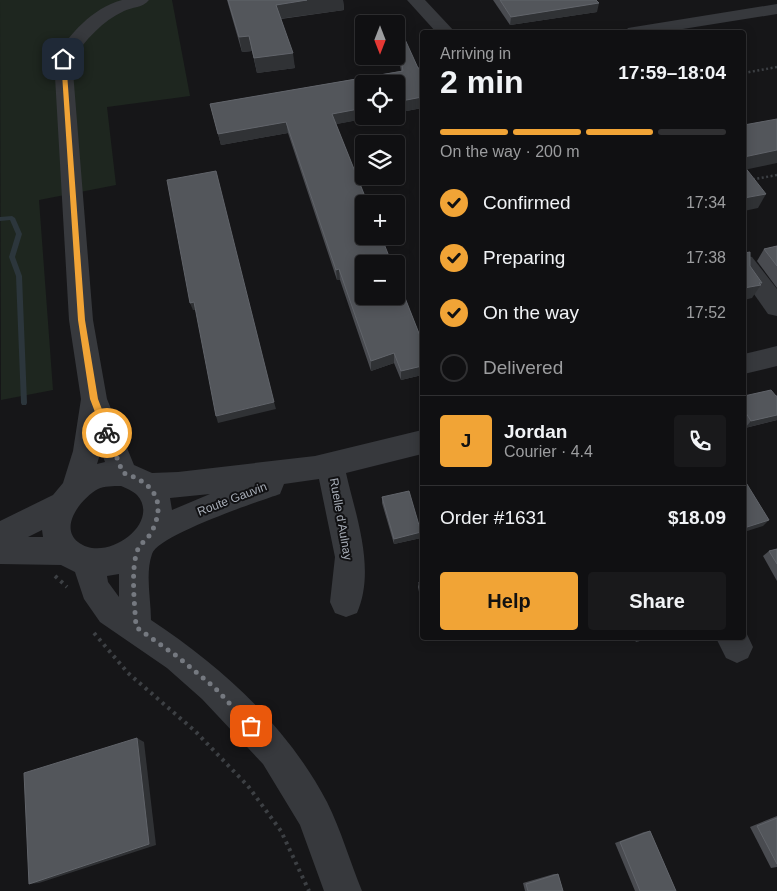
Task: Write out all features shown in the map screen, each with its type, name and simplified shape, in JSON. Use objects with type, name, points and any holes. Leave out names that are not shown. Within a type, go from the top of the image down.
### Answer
[{"type":"street","points":[[123,473],[94,399],[81,320],[63,59],[83,31],[117,7],[140,0]]},
{"type":"street","points":[[416,0],[434,22],[444,30]]},
{"type":"street","points":[[646,30],[777,9]]},
{"type":"street","points":[[746,266],[777,307]]},
{"type":"street","points":[[746,364],[777,356]]},
{"type":"street","points":[[94,399],[86,450],[68,497],[57,518],[56,529],[67,562],[96,589],[111,611],[178,657],[214,687],[276,752],[314,815],[344,891]]},
{"type":"street","name":"Route Gauvin","points":[[145,541],[206,508],[322,467],[420,442]]},
{"type":"street","name":"Route Gauvin","points":[[150,486],[178,486],[322,467]]},
{"type":"street","name":"Ruelle d'Aulnay","points":[[322,467],[350,557],[346,602]]},
{"type":"street","points":[[0,536],[68,497],[90,479],[107,474],[123,473],[138,477],[150,486],[156,496],[158,508],[157,520],[145,541],[134,571],[136,627]]},
{"type":"street","points":[[0,550],[67,562],[105,563],[122,558],[145,541]]},
{"type":"path","points":[[746,73],[777,67]]},
{"type":"path","points":[[746,181],[777,175]]},
{"type":"path","points":[[67,562],[63,582],[74,594]]},
{"type":"path","points":[[91,628],[109,653],[195,731],[248,785],[279,828],[309,891]]},
{"type":"shaded area","points":[[0,0],[172,0],[190,96],[107,107],[116,185],[39,200],[53,390],[1,400]]},
{"type":"building","points":[[228,0],[307,0],[276,5],[293,53],[254,58],[249,36],[239,37]]},
{"type":"building","points":[[500,0],[596,0],[599,3],[511,17]]},
{"type":"building","points":[[405,39],[418,68],[420,68],[420,97],[405,100],[405,75],[380,75],[403,71],[402,65],[405,65]]},
{"type":"building","points":[[355,79],[355,110],[332,114],[355,172],[355,185],[360,185],[364,195],[355,195],[355,245],[385,245],[388,255],[355,255],[355,305],[405,305],[405,298],[420,336],[420,366],[401,371],[394,353],[371,361],[339,269],[336,270],[286,122],[218,134],[210,104]]},
{"type":"building","points":[[777,119],[777,150],[746,157],[746,125]]},
{"type":"building","points":[[746,169],[766,194],[746,198]]},
{"type":"building","points":[[216,171],[274,402],[216,416],[194,302],[190,303],[167,180]]},
{"type":"building","points":[[777,246],[777,266],[764,249]]},
{"type":"building","points":[[750,252],[750,266],[762,283],[759,283],[761,285],[746,288],[746,253]]},
{"type":"building","points":[[771,390],[777,396],[777,415],[751,421],[746,413],[746,396]]},
{"type":"building","points":[[746,483],[769,520],[746,527]]},
{"type":"building","points":[[409,491],[420,532],[394,539],[382,497]]},
{"type":"building","points":[[777,549],[777,564],[769,551]]},
{"type":"building","points":[[137,738],[149,844],[29,884],[24,773]]},
{"type":"building","points":[[777,818],[777,864],[757,826]]},
{"type":"building","points":[[650,831],[676,891],[640,891],[620,842]]},
{"type":"building","points":[[558,874],[563,891],[528,891],[526,884]]},
{"type":"waterway","points":[[0,219],[12,218],[19,234],[12,257],[19,276],[24,403]]},
{"type":"way so far","points":[[107,433],[123,473],[138,477],[150,486],[156,496],[158,508],[157,520],[151,533],[138,548],[134,571],[136,627],[178,657],[214,687],[251,726]]},
{"type":"route","points":[[63,59],[81,320],[94,399],[107,433]]}]
